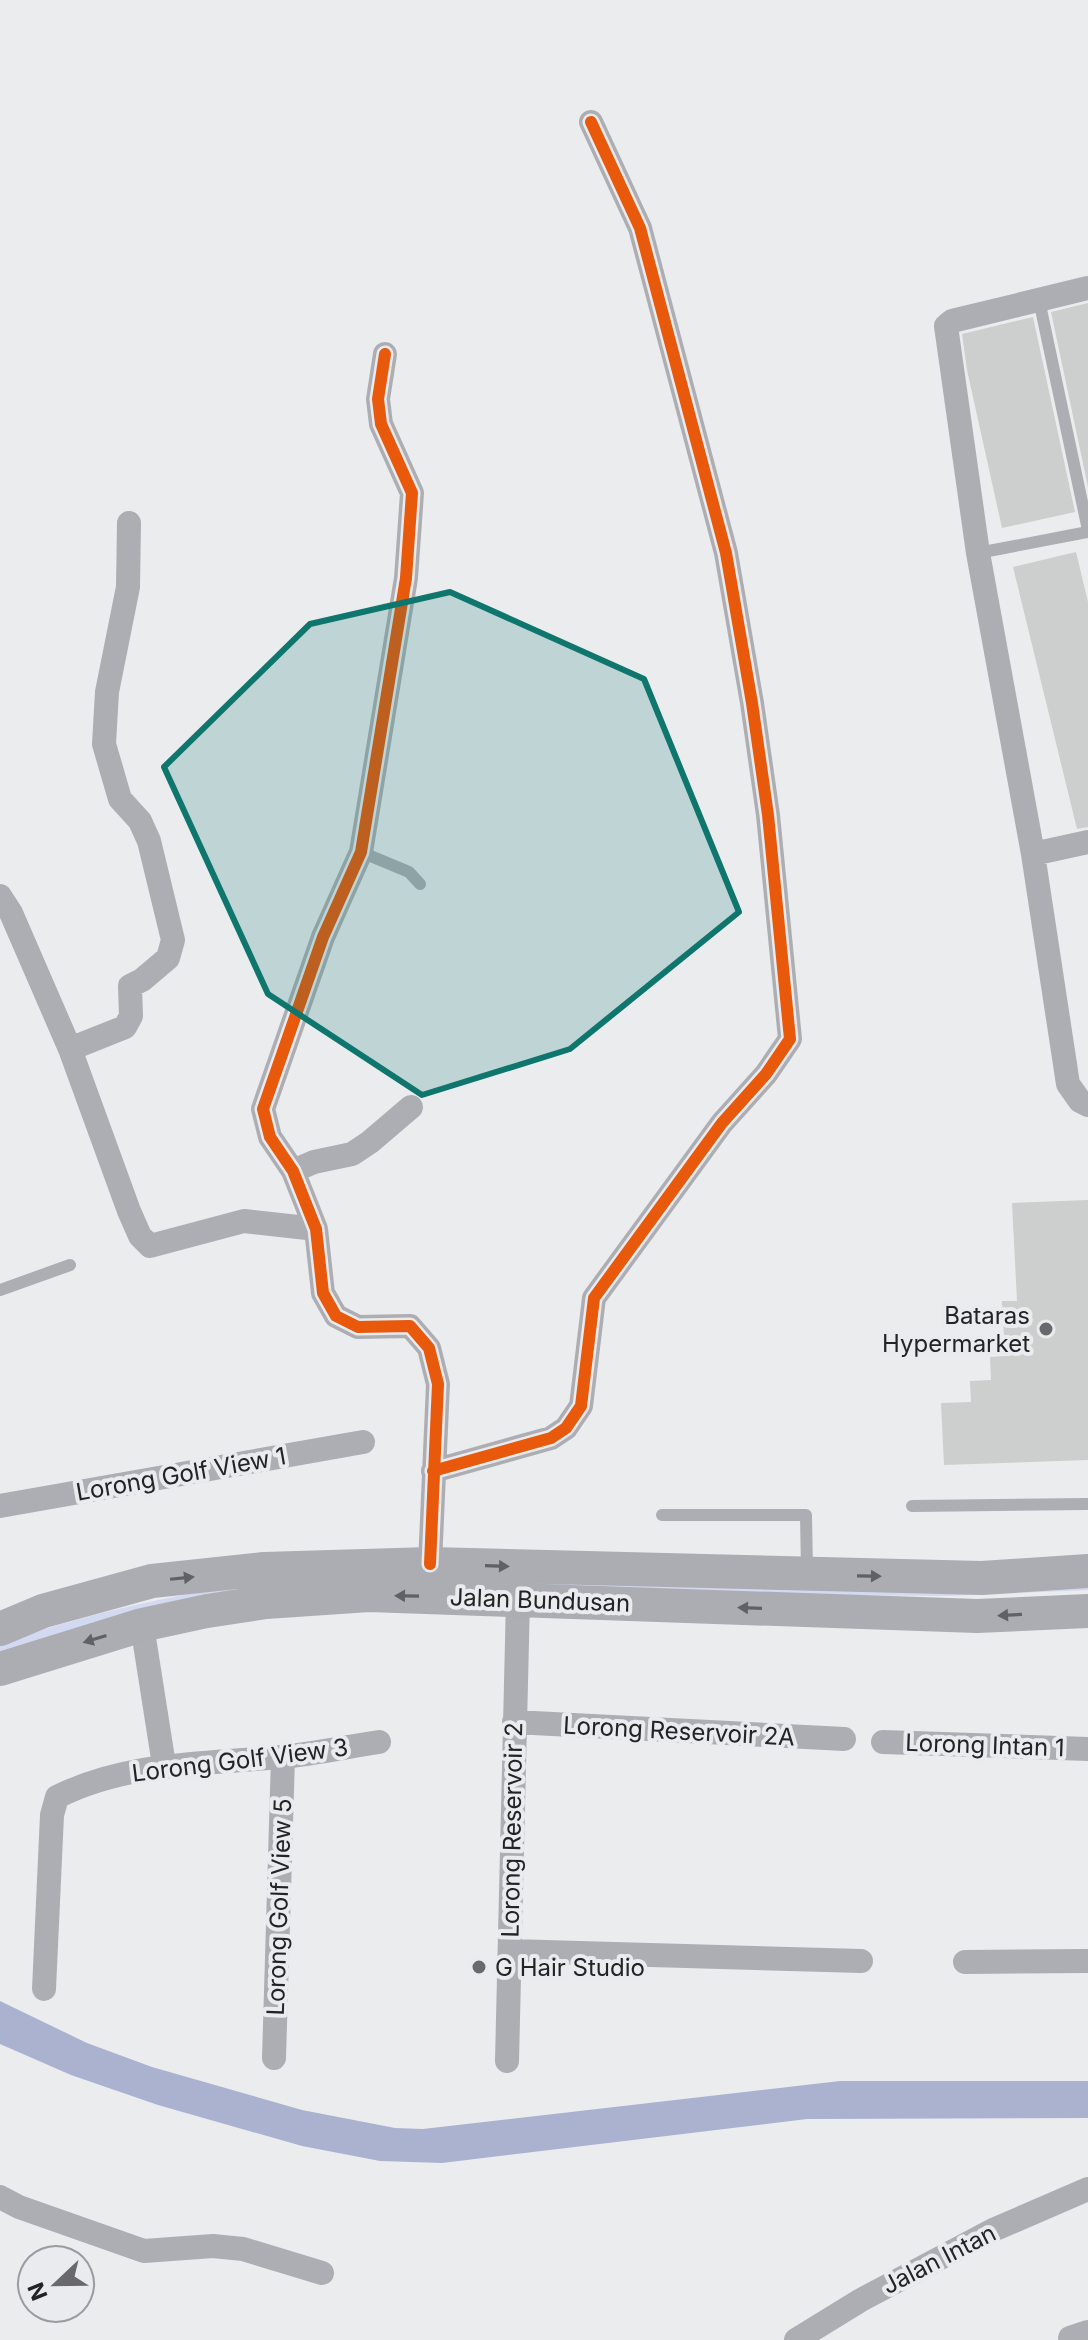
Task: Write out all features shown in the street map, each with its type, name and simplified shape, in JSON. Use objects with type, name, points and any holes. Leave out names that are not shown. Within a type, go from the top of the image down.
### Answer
[{"type":"main road","name":"Jalan Bundusan","points":[[0,1629],[43,1611],[152,1581],[264,1569],[430,1564],[982,1578],[1088,1571]]},
{"type":"main road","name":"Jalan Bundusan","points":[[0,1669],[142,1625],[207,1611],[266,1602],[369,1595],[977,1616],[1088,1611]]},
{"type":"street","points":[[433,1471],[551,1438],[566,1428],[581,1406],[594,1298],[722,1123],[766,1074],[790,1039],[766,801],[726,553],[640,228],[591,122]]},
{"type":"street","points":[[1088,288],[952,321],[946,326],[978,553],[1033,854],[1068,1084],[1080,1101],[1088,1105]]},
{"type":"street","points":[[385,354],[378,399],[381,424],[412,493],[406,578],[361,852],[323,937],[263,1109],[270,1137],[293,1171],[316,1229],[323,1293],[336,1316],[358,1327],[410,1326],[429,1348],[438,1384],[430,1564]]},
{"type":"street","points":[[70,1049],[125,1027],[131,1016],[130,986],[168,958],[173,940],[149,841],[140,821],[120,799],[104,744],[107,692],[128,587],[129,523]]},
{"type":"street","points":[[1033,854],[1088,842]]},
{"type":"street","points":[[0,896],[11,913],[70,1049],[140,1236],[150,1246],[244,1221],[316,1229]]},
{"type":"street","points":[[293,1171],[330,1157],[352,1154],[411,1107]]},
{"type":"street","name":"Lorong Golf View 1","points":[[0,1506],[363,1442]]},
{"type":"street","name":"Lorong Reservoir 2","points":[[507,2061],[518,1599]]},
{"type":"street","points":[[142,1625],[164,1765]]},
{"type":"street","name":"Lorong Reservoir 2A","points":[[514,1722],[844,1739]]},
{"type":"street","name":"Lorong Golf View 3","points":[[44,1989],[52,1815],[57,1797],[84,1783],[164,1765],[283,1757],[379,1742]]},
{"type":"street","name":"Lorong Intan 1","points":[[883,1742],[1088,1749]]},
{"type":"street","name":"Lorong Golf View 5","points":[[274,2058],[283,1757]]},
{"type":"street","points":[[510,1951],[861,1961]]},
{"type":"street","points":[[965,1962],[1088,1961]]},
{"type":"street","name":"Jalan Intan","points":[[796,2340],[861,2300],[993,2230],[1088,2189]]},
{"type":"street","points":[[0,2197],[19,2207],[144,2251],[213,2246],[243,2249],[322,2273]]},
{"type":"lane","points":[[978,553],[1088,531],[1039,300]]},
{"type":"lane","points":[[361,852],[409,872],[420,884]]},
{"type":"lane","points":[[0,1290],[70,1265]]},
{"type":"lane","points":[[912,1506],[1088,1504]]},
{"type":"lane","points":[[662,1515],[806,1515],[807,1575]]},
{"type":"highlighted area","points":[[450,592],[644,679],[739,912],[570,1049],[422,1095],[268,994],[164,767],[310,624]]},
{"type":"shaded area","points":[[248,1583],[1088,1583],[1088,1590],[109,1619],[0,1652],[0,1645],[91,1616]]},
{"type":"shaded area","points":[[0,2001],[87,2043],[152,2067],[302,2110],[395,2128],[423,2129],[840,2081],[1088,2081],[1088,2118],[807,2119],[442,2163],[380,2161],[302,2146],[158,2105],[71,2075],[0,2044]]},
{"type":"building","points":[[1088,303],[1088,487],[1051,312]]},
{"type":"building","points":[[1033,317],[1075,512],[1002,528],[962,334]]},
{"type":"building","points":[[1076,552],[1088,602],[1088,827],[1077,829],[1013,567]]},
{"type":"building","name":"Bataras Hypermarket","points":[[1088,1200],[1088,1460],[944,1465],[941,1403],[971,1402],[970,1381],[991,1380],[990,1357],[1005,1356],[1002,1301],[1017,1301],[1012,1203]]},
{"type":"cycle path","points":[[433,1471],[551,1438],[566,1428],[581,1406],[594,1298],[722,1123],[766,1074],[790,1039],[768,815],[726,553],[640,228],[591,122]]},
{"type":"cycle path","points":[[385,354],[378,399],[381,424],[412,493],[406,578],[361,852],[323,937],[263,1109],[270,1137],[293,1171],[316,1229],[323,1293],[336,1316],[358,1327],[410,1326],[429,1348],[438,1384],[430,1564]]},
{"type":"place","name":"Bataras Hypermarket","points":[[1046,1329]]},
{"type":"place","name":"G Hair Studio","points":[[479,1967]]}]
